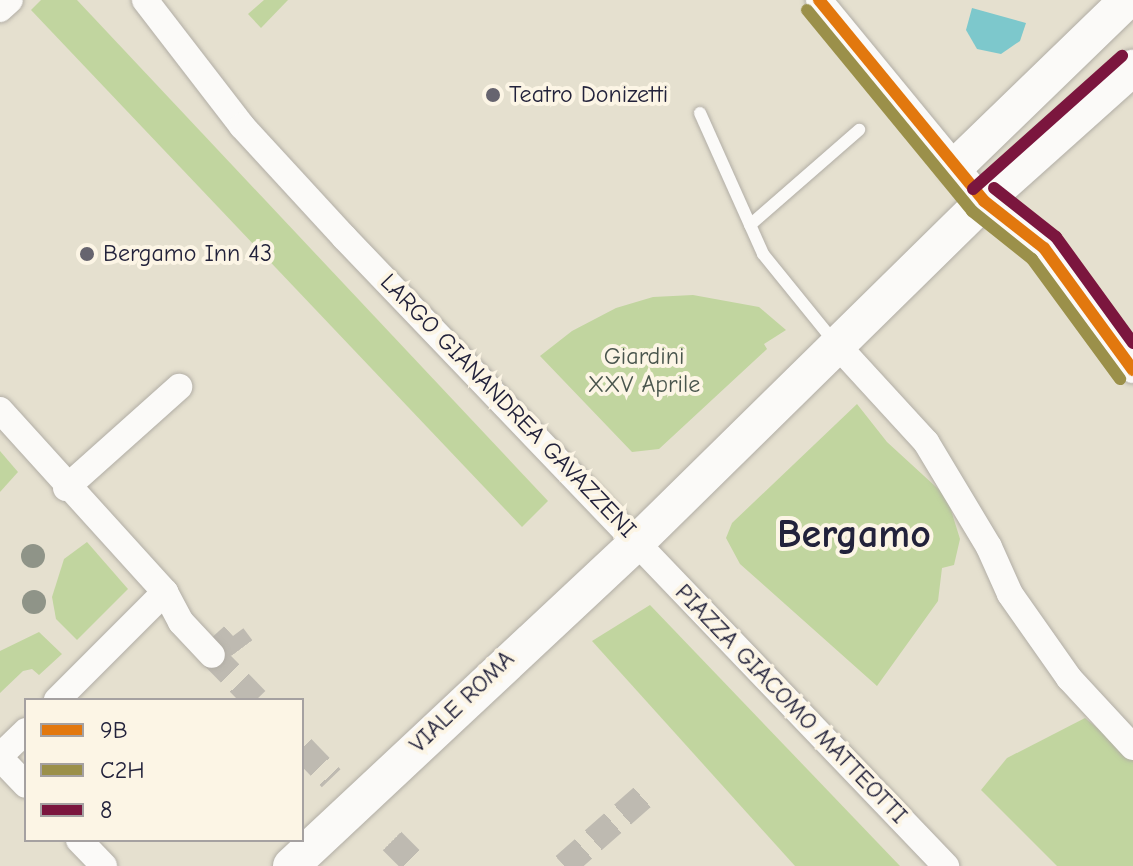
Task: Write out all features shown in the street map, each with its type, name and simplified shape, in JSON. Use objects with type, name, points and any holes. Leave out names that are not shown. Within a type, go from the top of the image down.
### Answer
[{"type":"street","points":[[0,9],[10,0]]},
{"type":"street","name":"LARGO GIANANDREA GAVAZZENI","points":[[145,0],[242,126],[636,543],[984,201],[1133,68]]},
{"type":"street","points":[[819,0],[984,201],[1044,248],[1133,370]]},
{"type":"street","points":[[956,166],[1127,0]]},
{"type":"street","points":[[837,345],[926,442],[989,547],[1010,594],[1069,678],[1133,747]]},
{"type":"street","points":[[66,488],[179,387]]},
{"type":"street","points":[[0,410],[66,488],[165,592],[181,622],[212,655]]},
{"type":"street","name":"VIALE ROMA","points":[[291,866],[636,543]]},
{"type":"street","name":"PIAZZA GIACOMO MATTEOTTI","points":[[636,543],[946,866]]},
{"type":"street","points":[[59,698],[165,592]]},
{"type":"street","points":[[24,733],[0,757],[24,783]]},
{"type":"street","points":[[81,842],[104,866]]},
{"type":"lane","points":[[700,113],[750,225],[778,274],[837,345]]},
{"type":"lane","points":[[750,225],[859,130]]},
{"type":"green space","points":[[41,0],[77,0],[548,501],[522,527],[31,10]]},
{"type":"green space","points":[[264,0],[288,0],[261,28],[248,14]]},
{"type":"green space","name":"Giardini XXV Aprile","points":[[693,295],[759,307],[786,330],[764,344],[767,349],[659,449],[632,452],[540,356],[572,331],[616,308],[653,297]]},
{"type":"green space","points":[[857,404],[887,442],[947,497],[960,539],[954,565],[942,568],[938,601],[877,686],[740,564],[726,538],[732,523]]},
{"type":"green space","points":[[0,451],[18,472],[0,492]]},
{"type":"green space","points":[[87,542],[128,589],[77,640],[56,619],[52,597],[64,559]]},
{"type":"green space","points":[[650,605],[900,866],[795,866],[592,641]]},
{"type":"green space","points":[[39,632],[62,654],[39,675],[32,669],[23,671],[0,693],[0,651]]},
{"type":"green space","points":[[1085,718],[1133,758],[1133,866],[1057,866],[981,790],[1007,758]]},
{"type":"water","points":[[972,8],[1026,23],[1020,41],[1001,54],[977,49],[966,30]]},
{"type":"tunnel","points":[[242,648],[233,636],[212,655],[254,698]]},
{"type":"tunnel","points":[[304,750],[331,778]]},
{"type":"tunnel","points":[[564,866],[647,793]]},
{"type":"tunnel","points":[[392,841],[417,866]]},
{"type":"transit line","name":"9B","points":[[819,0],[984,201],[1044,248],[1133,370]]},
{"type":"transit line","name":"C2H","points":[[807,10],[972,211],[1032,259],[1120,379]]},
{"type":"transit line","name":"8","points":[[973,189],[1122,56]]},
{"type":"transit line","name":"8","points":[[994,188],[1056,237],[1133,343]]},
{"type":"place","name":"Teatro Donizetti","points":[[493,95]]},
{"type":"place","name":"Bergamo Inn 43","points":[[87,254]]},
{"type":"district","name":"Bergamo","points":[[854,534]]}]
